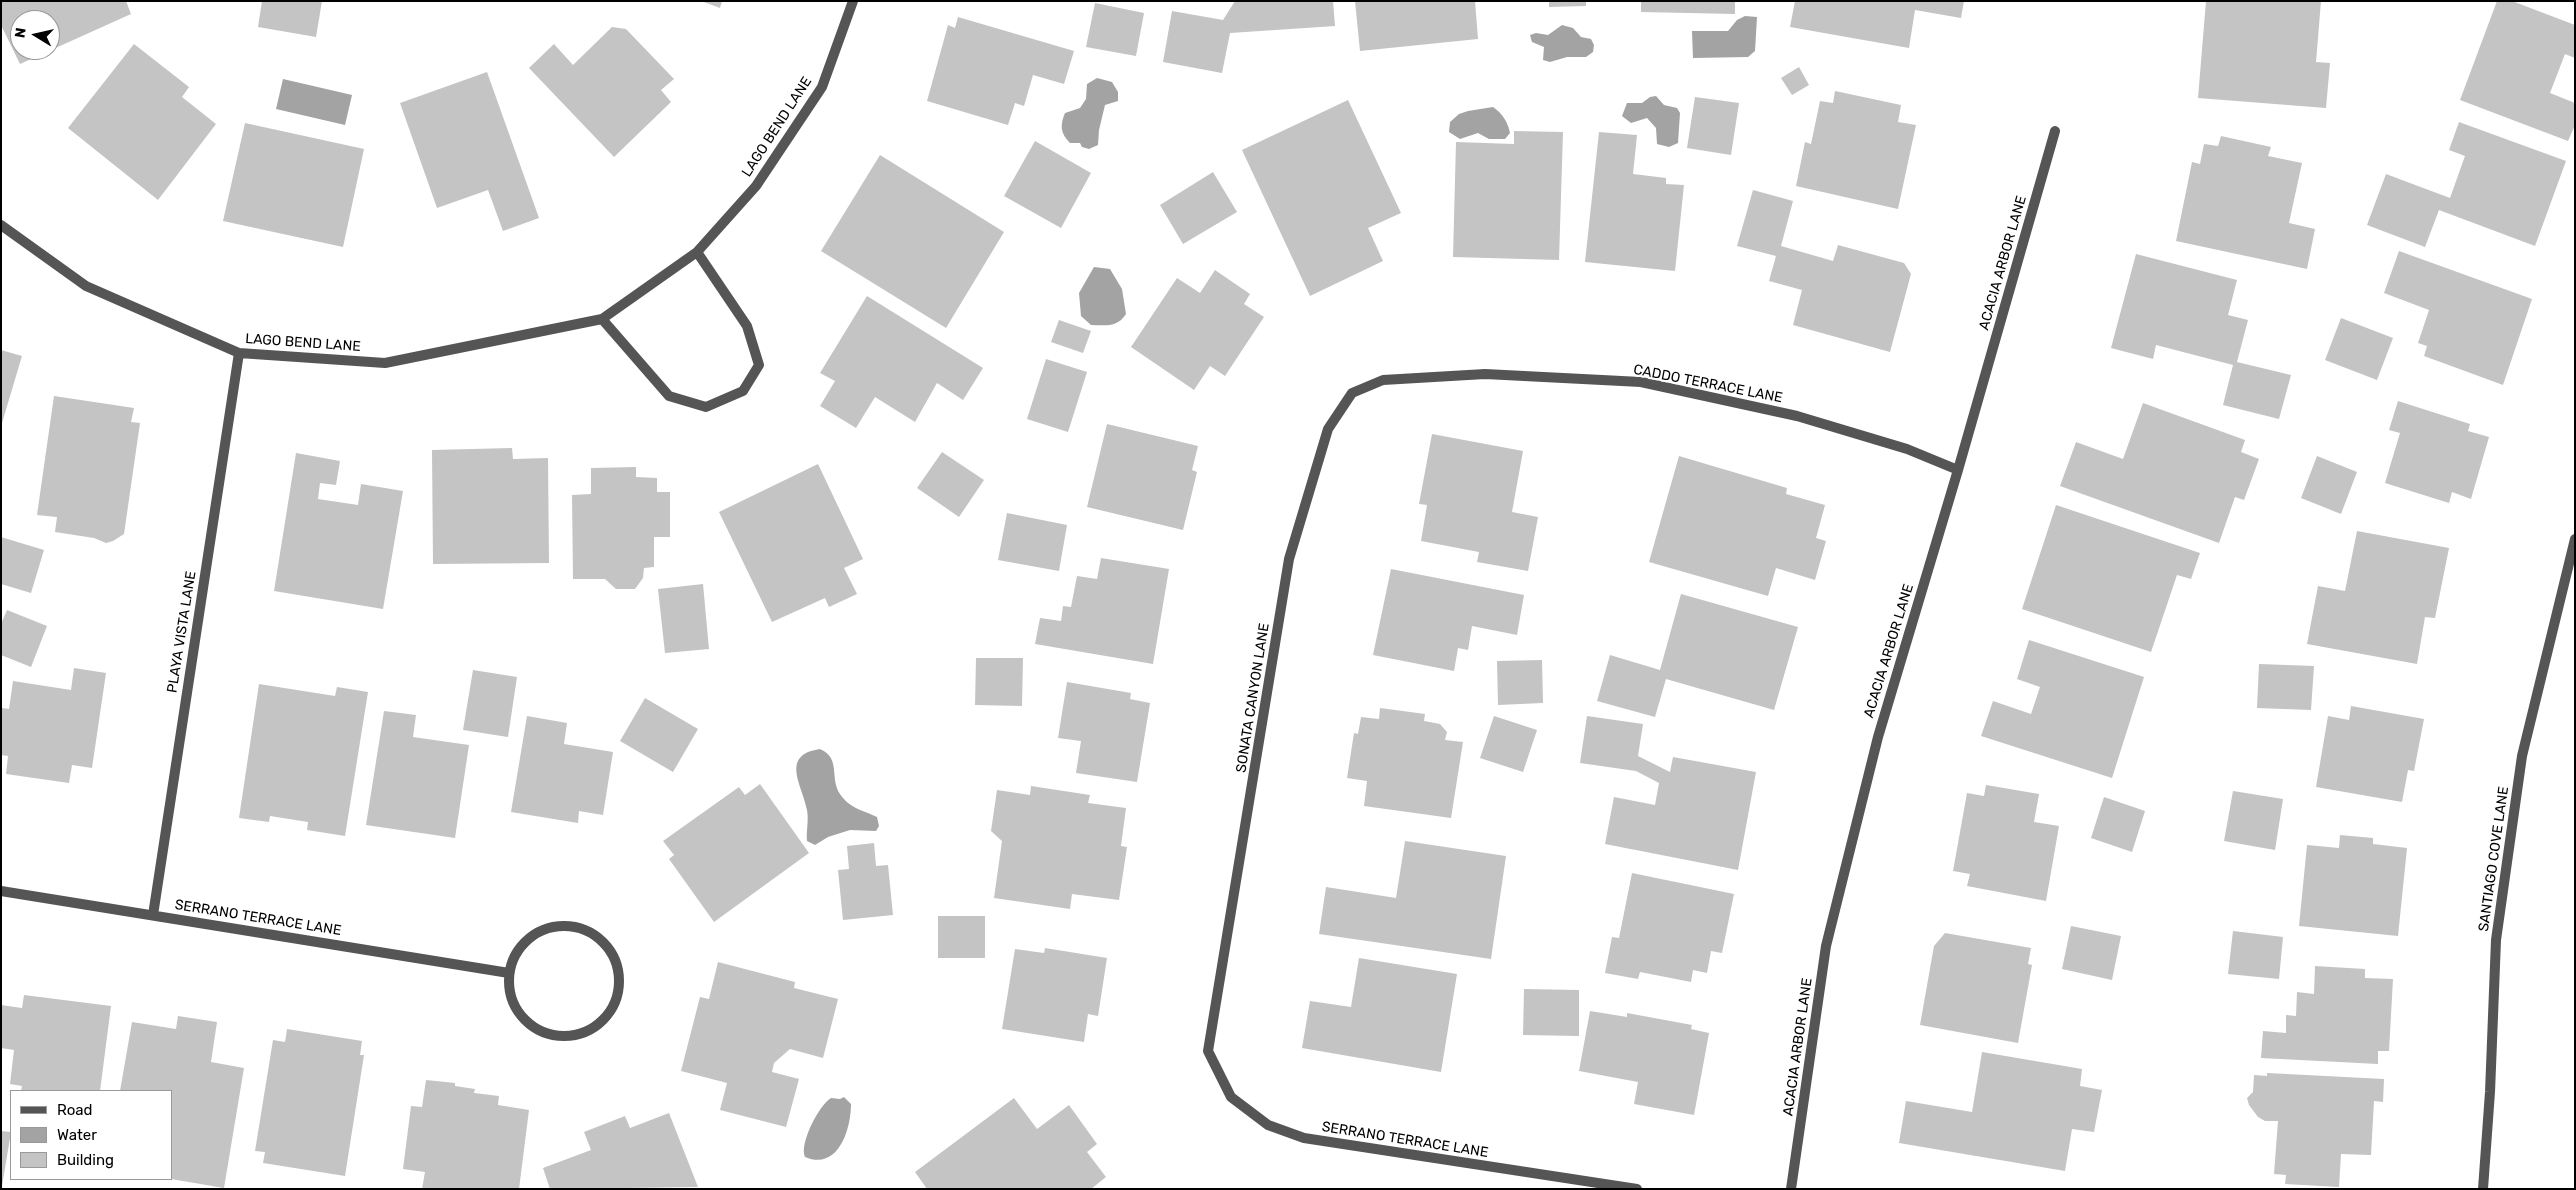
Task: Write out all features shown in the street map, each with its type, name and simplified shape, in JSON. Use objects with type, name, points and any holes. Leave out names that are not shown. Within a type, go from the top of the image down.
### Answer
[{"type":"street","name":"LAGO BEND LANE","points":[[1,225],[86,286],[238,353],[385,363],[602,319],[697,252],[756,186],[822,87],[853,1]]},
{"type":"street","name":"ACACIA ARBOR LANE","points":[[1791,1189],[1826,946],[1878,737],[1958,470],[2054,131]]},
{"type":"street","points":[[602,319],[669,396],[706,407],[743,391],[759,365],[747,326],[697,252]]},
{"type":"street","name":"PLAYA VISTA LANE","points":[[153,915],[238,353]]},
{"type":"street","name":"CADDO TERRACE LANE","points":[[1383,380],[1485,374],[1641,382],[1797,416],[1907,449],[1958,470]]},
{"type":"street","name":"SONATA CANYON LANE","points":[[1208,1051],[1290,559],[1328,429],[1352,393],[1383,380]]},
{"type":"street","name":"SANTIAGO COVE LANE","points":[[2483,1189],[2498,921],[2522,756],[2575,539]]},
{"type":"street","name":"SERRANO TERRACE LANE","points":[[1,891],[509,973]]},
{"type":"street","points":[[561,926],[581,928],[597,936],[610,951],[617,968],[619,987],[614,1004],[604,1018],[590,1029],[574,1035],[557,1036],[540,1031],[521,1014],[510,990],[509,973],[515,955],[527,940],[543,930],[561,926]]},
{"type":"street","name":"SERRANO TERRACE LANE","points":[[1208,1051],[1230,1097],[1268,1125],[1304,1138],[1637,1189]]},
{"type":"water","points":[[1745,16],[1757,17],[1755,51],[1748,57],[1693,58],[1692,31],[1728,31],[1737,20]]},
{"type":"water","points":[[1562,25],[1573,28],[1581,37],[1591,39],[1594,45],[1593,52],[1586,57],[1567,57],[1550,62],[1543,60],[1544,47],[1532,42],[1530,35],[1536,33],[1548,35]]},
{"type":"water","points":[[1097,78],[1112,82],[1118,92],[1118,101],[1105,105],[1099,130],[1098,145],[1089,149],[1082,147],[1080,143],[1070,143],[1064,136],[1062,121],[1065,113],[1080,108],[1086,99],[1087,84]]},
{"type":"water","points":[[283,79],[352,95],[345,125],[276,109]]},
{"type":"water","points":[[1656,96],[1664,105],[1677,108],[1680,113],[1678,143],[1669,147],[1657,144],[1656,128],[1647,118],[1631,123],[1622,116],[1627,103],[1642,103],[1650,97]]},
{"type":"water","points":[[1493,107],[1502,115],[1508,125],[1510,133],[1505,139],[1489,139],[1478,133],[1460,139],[1449,132],[1450,122],[1459,114]]},
{"type":"water","points":[[1094,267],[1110,269],[1122,289],[1126,314],[1115,324],[1091,325],[1081,316],[1079,293]]},
{"type":"water","points":[[820,749],[831,758],[838,791],[847,802],[877,817],[879,826],[876,831],[850,830],[828,837],[815,845],[807,841],[807,810],[797,773],[797,765],[800,758],[808,752]]},
{"type":"water","points":[[844,1097],[851,1104],[848,1125],[840,1146],[826,1158],[816,1160],[805,1157],[804,1151],[807,1134],[821,1108],[831,1098],[840,1099]]},
{"type":"building","points":[[1,1],[126,1],[131,14],[60,46],[60,10],[10,10],[10,43],[1,25]]},
{"type":"building","points":[[262,1],[322,1],[316,37],[258,27]]},
{"type":"building","points":[[701,1],[722,1],[720,8]]},
{"type":"building","points":[[1235,1],[1333,1],[1335,26],[1230,33],[1222,73],[1163,62],[1172,11],[1223,20]]},
{"type":"building","points":[[1355,1],[1475,1],[1478,39],[1360,51]]},
{"type":"building","points":[[1549,1],[1586,1],[1586,6],[1549,7]]},
{"type":"building","points":[[1641,1],[1735,1],[1735,14],[1641,12]]},
{"type":"building","points":[[1795,1],[1964,1],[1961,18],[1915,10],[1909,48],[1790,27]]},
{"type":"building","points":[[2206,1],[2321,1],[2316,62],[2330,63],[2326,108],[2198,98]]},
{"type":"building","points":[[2497,1],[2512,1],[2575,25],[2575,58],[2565,54],[2550,93],[2575,103],[2575,125],[2568,141],[2460,100]]},
{"type":"building","points":[[1095,3],[1144,13],[1136,56],[1086,47]]},
{"type":"building","points":[[958,17],[1074,51],[1064,84],[1033,75],[1024,106],[1015,103],[1008,125],[927,101],[948,25],[955,28]]},
{"type":"building","points":[[612,27],[626,29],[674,79],[661,90],[671,102],[614,157],[529,68],[554,44],[573,65]]},
{"type":"building","points":[[134,44],[189,87],[182,97],[216,124],[158,200],[68,128]]},
{"type":"building","points":[[18,60],[29,60],[20,64]]},
{"type":"building","points":[[1799,67],[1809,85],[1792,95],[1781,78]]},
{"type":"building","points":[[487,72],[539,218],[503,231],[488,190],[437,208],[400,103]]},
{"type":"building","points":[[1835,91],[1901,105],[1898,122],[1916,125],[1898,209],[1796,186],[1805,142],[1811,144],[1820,101],[1833,103]]},
{"type":"building","points":[[1695,97],[1739,103],[1731,155],[1687,148]]},
{"type":"building","points":[[1348,100],[1401,213],[1368,228],[1383,261],[1310,296],[1242,150]]},
{"type":"building","points":[[2459,122],[2566,161],[2535,246],[2439,210],[2425,247],[2367,225],[2386,174],[2450,198],[2465,156],[2449,150]]},
{"type":"building","points":[[245,123],[364,149],[343,247],[223,221]]},
{"type":"building","points":[[1514,131],[1563,132],[1559,260],[1453,257],[1456,142],[1514,144]]},
{"type":"building","points":[[1599,132],[1637,135],[1633,174],[1666,178],[1666,184],[1684,185],[1675,271],[1585,262]]},
{"type":"building","points":[[2221,136],[2271,147],[2268,156],[2302,163],[2289,223],[2315,229],[2307,269],[2176,241],[2192,162],[2200,164],[2204,144],[2218,146]]},
{"type":"building","points":[[1035,141],[1091,173],[1061,228],[1004,196]]},
{"type":"building","points":[[880,155],[1004,232],[946,328],[821,251]]},
{"type":"building","points":[[1213,172],[1237,212],[1183,244],[1160,205]]},
{"type":"building","points":[[1753,190],[1793,201],[1781,246],[1833,261],[1838,245],[1904,263],[1911,274],[1890,352],[1793,325],[1802,290],[1769,281],[1776,256],[1737,246]]},
{"type":"building","points":[[2399,251],[2532,299],[2503,385],[2424,356],[2427,346],[2418,343],[2429,310],[2384,293]]},
{"type":"building","points":[[2136,254],[2237,280],[2228,315],[2248,320],[2237,362],[2291,375],[2279,419],[2223,405],[2233,365],[2156,345],[2153,359],[2111,348]]},
{"type":"building","points":[[1215,270],[1250,294],[1244,304],[1264,317],[1225,376],[1210,366],[1194,390],[1131,347],[1177,278],[1200,293]]},
{"type":"building","points":[[867,296],[983,368],[963,400],[937,383],[915,422],[875,397],[856,428],[820,406],[835,381],[820,373]]},
{"type":"building","points":[[2341,318],[2393,338],[2377,380],[2325,360]]},
{"type":"building","points":[[1059,320],[1091,331],[1083,353],[1051,342]]},
{"type":"building","points":[[1,350],[22,356],[2,423],[1,423]]},
{"type":"building","points":[[1046,359],[1087,372],[1068,432],[1027,419]]},
{"type":"building","points":[[54,396],[134,408],[131,422],[140,423],[124,534],[113,541],[106,543],[94,538],[55,532],[57,517],[37,515]]},
{"type":"building","points":[[2398,401],[2470,424],[2468,431],[2489,437],[2471,499],[2452,492],[2449,503],[2385,483],[2400,433],[2389,430]]},
{"type":"building","points":[[2143,403],[2245,440],[2241,452],[2259,459],[2244,500],[2235,497],[2219,543],[2060,486],[2076,442],[2123,459]]},
{"type":"building","points":[[1107,424],[1198,446],[1192,470],[1197,472],[1183,530],[1087,507]]},
{"type":"building","points":[[1432,434],[1523,451],[1512,512],[1538,517],[1528,571],[1477,562],[1479,552],[1421,541],[1427,505],[1419,504]]},
{"type":"building","points":[[512,448],[513,459],[548,458],[549,563],[433,564],[432,450]]},
{"type":"building","points":[[942,452],[984,480],[959,517],[917,488]]},
{"type":"building","points":[[296,453],[340,461],[336,485],[320,483],[318,499],[358,505],[361,484],[403,491],[383,609],[274,591]]},
{"type":"building","points":[[1679,456],[1787,488],[1786,494],[1825,505],[1816,538],[1826,541],[1815,580],[1776,568],[1768,596],[1649,562]]},
{"type":"building","points":[[2317,456],[2357,472],[2341,514],[2301,498]]},
{"type":"building","points":[[818,464],[863,559],[844,568],[857,594],[829,607],[825,598],[772,622],[719,512]]},
{"type":"building","points":[[636,467],[636,477],[657,478],[657,492],[670,492],[670,537],[654,537],[654,567],[644,568],[643,578],[635,589],[616,589],[605,579],[573,579],[572,495],[591,494],[591,468]]},
{"type":"building","points":[[2056,505],[2200,553],[2191,579],[2177,575],[2151,652],[2022,609]]},
{"type":"building","points":[[1007,513],[1067,525],[1059,571],[998,560]]},
{"type":"building","points":[[2357,531],[2449,548],[2435,618],[2425,617],[2417,664],[2307,644],[2318,586],[2345,591]]},
{"type":"building","points":[[1,537],[44,550],[31,593],[1,584]]},
{"type":"building","points":[[1101,558],[1169,569],[1153,664],[1035,644],[1040,618],[1061,621],[1063,606],[1071,607],[1077,576],[1097,579]]},
{"type":"building","points":[[1391,569],[1524,595],[1517,635],[1472,626],[1468,650],[1458,648],[1454,671],[1373,655]]},
{"type":"building","points":[[703,584],[709,649],[665,653],[658,589]]},
{"type":"building","points":[[1681,594],[1798,627],[1774,710],[1666,679],[1655,717],[1597,701],[1610,655],[1660,670]]},
{"type":"building","points":[[7,610],[47,626],[31,667],[1,655],[1,624]]},
{"type":"building","points":[[2029,640],[2144,677],[2112,778],[1981,736],[1993,701],[2031,714],[2040,687],[2017,679]]},
{"type":"building","points":[[976,658],[1023,658],[1022,706],[975,705]]},
{"type":"building","points":[[1542,660],[1543,703],[1498,705],[1497,661]]},
{"type":"building","points":[[2259,664],[2314,666],[2311,710],[2257,708]]},
{"type":"building","points":[[74,668],[106,673],[92,768],[72,765],[69,783],[6,774],[8,756],[1,755],[1,709],[9,709],[13,681],[71,690]]},
{"type":"building","points":[[473,670],[517,677],[508,737],[463,730]]},
{"type":"building","points":[[1067,682],[1131,693],[1130,699],[1150,703],[1137,782],[1076,773],[1081,741],[1058,738]]},
{"type":"building","points":[[259,684],[335,696],[337,687],[368,692],[345,836],[307,830],[308,822],[270,816],[269,822],[239,818]]},
{"type":"building","points":[[645,698],[698,729],[673,772],[620,741]]},
{"type":"building","points":[[2351,706],[2424,719],[2414,771],[2408,770],[2402,802],[2316,787],[2328,716],[2349,720]]},
{"type":"building","points":[[1380,708],[1425,714],[1424,721],[1440,724],[1447,732],[1445,740],[1463,742],[1451,818],[1364,806],[1367,781],[1347,778],[1354,733],[1358,734],[1361,717],[1379,719]]},
{"type":"building","points":[[384,711],[416,715],[413,737],[469,745],[455,838],[366,825]]},
{"type":"building","points":[[527,716],[567,723],[564,744],[613,752],[603,815],[579,811],[578,823],[511,812]]},
{"type":"building","points":[[1494,716],[1537,730],[1523,772],[1480,758]]},
{"type":"building","points":[[1587,716],[1643,724],[1638,756],[1670,772],[1673,757],[1756,772],[1738,870],[1605,844],[1614,797],[1655,805],[1659,783],[1636,771],[1580,763]]},
{"type":"building","points":[[760,784],[809,853],[714,922],[669,859],[674,855],[663,841],[739,787],[745,795]]},
{"type":"building","points":[[1986,785],[2039,794],[2034,822],[2059,826],[2046,901],[1967,886],[1970,874],[1953,871],[1967,793],[1984,796]]},
{"type":"building","points":[[1031,786],[1090,795],[1088,803],[1126,808],[1121,846],[1127,847],[1119,900],[1072,894],[1070,909],[994,898],[1002,841],[991,831],[997,790],[1030,795]]},
{"type":"building","points":[[2233,791],[2283,799],[2275,850],[2224,841]]},
{"type":"building","points":[[2104,797],[2145,811],[2132,852],[2091,838]]},
{"type":"building","points":[[2340,835],[2373,838],[2373,844],[2407,848],[2398,936],[2299,926],[2307,845],[2339,848]]},
{"type":"building","points":[[1405,841],[1506,856],[1491,959],[1319,934],[1326,887],[1396,898]]},
{"type":"building","points":[[874,843],[876,866],[888,865],[893,915],[843,920],[838,870],[849,869],[847,846]]},
{"type":"building","points":[[1632,873],[1734,894],[1722,953],[1711,951],[1707,973],[1693,970],[1691,982],[1640,972],[1638,979],[1605,973],[1612,937],[1619,938]]},
{"type":"building","points":[[938,916],[985,916],[985,958],[938,958]]},
{"type":"building","points":[[2071,926],[2121,936],[2112,980],[2062,969]]},
{"type":"building","points":[[2233,931],[2283,937],[2279,979],[2228,974]]},
{"type":"building","points":[[1945,933],[2031,948],[2028,964],[2032,965],[2018,1043],[1920,1025],[1934,946]]},
{"type":"building","points":[[1045,948],[1107,958],[1098,1016],[1088,1014],[1084,1042],[1002,1029],[1015,949],[1044,953]]},
{"type":"building","points":[[1359,958],[1457,974],[1441,1072],[1302,1048],[1310,1001],[1351,1007]]},
{"type":"building","points":[[718,962],[795,982],[794,988],[838,999],[823,1058],[790,1049],[774,1063],[772,1072],[799,1079],[786,1127],[720,1110],[727,1083],[681,1071],[700,997],[709,999]]},
{"type":"building","points":[[2315,966],[2365,969],[2365,978],[2393,979],[2389,1051],[2378,1051],[2378,1064],[2261,1058],[2263,1031],[2286,1033],[2286,1015],[2296,1016],[2297,992],[2314,994]]},
{"type":"building","points":[[1524,989],[1579,990],[1579,1036],[1523,1035]]},
{"type":"building","points":[[24,995],[111,1006],[100,1090],[21,1090],[22,1086],[10,1084],[14,1050],[1,1048],[1,1005],[22,1008]]},
{"type":"building","points":[[1590,1011],[1627,1017],[1627,1013],[1692,1025],[1691,1029],[1709,1033],[1694,1115],[1634,1104],[1638,1082],[1579,1071]]},
{"type":"building","points":[[178,1016],[217,1022],[211,1062],[244,1068],[224,1188],[172,1179],[172,1090],[120,1090],[132,1022],[176,1029]]},
{"type":"building","points":[[287,1029],[362,1041],[360,1055],[364,1055],[345,1176],[263,1163],[265,1152],[255,1151],[273,1040],[285,1042]]},
{"type":"building","points":[[1982,1052],[2082,1069],[2080,1086],[2102,1090],[2094,1132],[2072,1129],[2065,1171],[1899,1143],[1906,1101],[1972,1112]]},
{"type":"building","points":[[2267,1073],[2384,1079],[2383,1102],[2374,1101],[2371,1155],[2341,1154],[2339,1187],[2285,1184],[2286,1175],[2274,1174],[2278,1121],[2265,1121],[2258,1117],[2249,1105],[2247,1098],[2253,1092],[2254,1075],[2267,1076]]},
{"type":"building","points":[[426,1080],[455,1083],[455,1086],[475,1089],[474,1093],[499,1096],[498,1105],[529,1110],[519,1189],[422,1189],[425,1172],[403,1169],[411,1106],[422,1107]]},
{"type":"building","points":[[1014,1098],[1037,1129],[1069,1105],[1097,1144],[1087,1152],[1106,1177],[1091,1189],[927,1189],[915,1172]]},
{"type":"building","points":[[669,1113],[698,1187],[550,1189],[543,1168],[591,1150],[584,1132],[625,1116],[630,1128]]},
{"type":"building","points":[[1,1131],[10,1132],[10,1138],[1,1186]]}]
